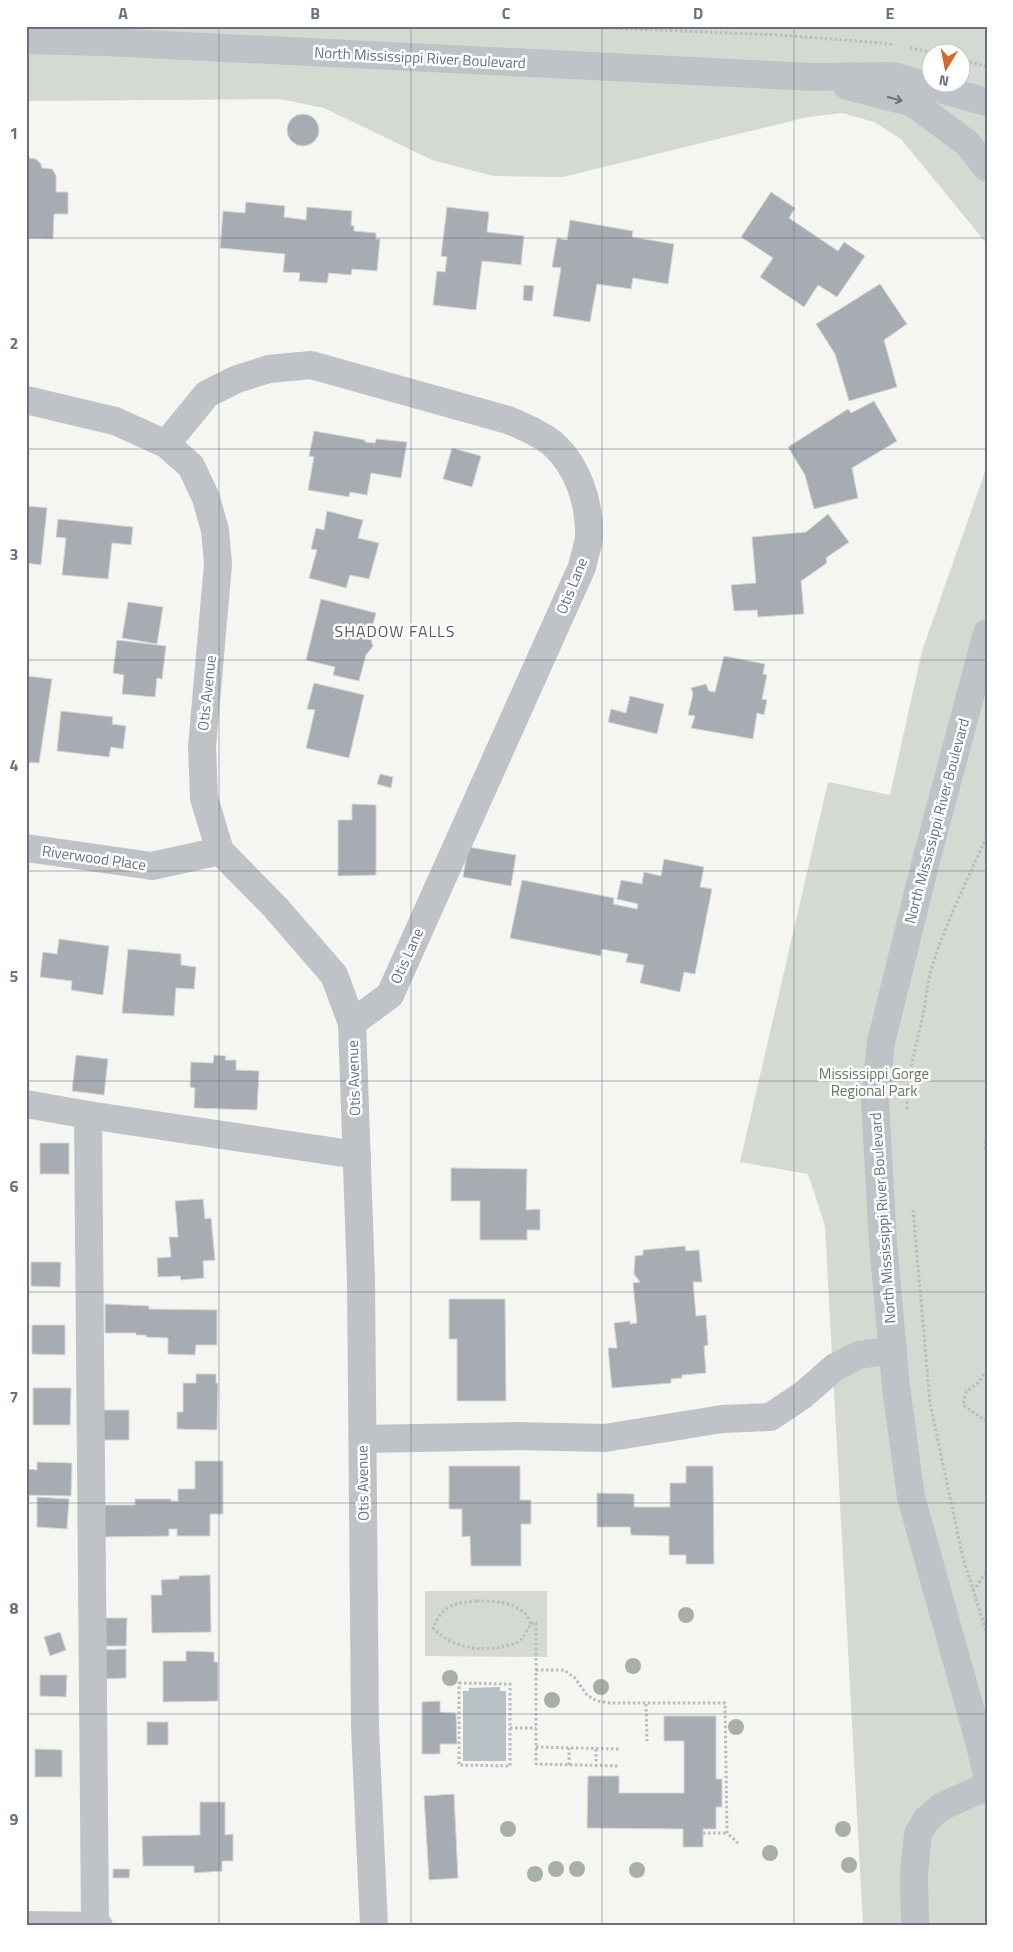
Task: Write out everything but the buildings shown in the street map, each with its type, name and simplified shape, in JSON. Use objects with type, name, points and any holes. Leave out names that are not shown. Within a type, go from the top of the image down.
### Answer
[{"type":"street","name":"North Mississippi River Boulevard","points":[[26,40],[106,42],[814,77],[892,76],[987,102]]},
{"type":"street","name":"North Mississippi River Boulevard","points":[[814,77],[913,103],[967,142],[987,168]]},
{"type":"street","name":"Otis Lane","points":[[166,444],[206,394],[237,379],[269,370],[311,365],[508,420],[530,430],[551,443],[567,459],[578,480],[587,508],[589,538],[582,566],[390,995],[352,1023]]},
{"type":"street","name":"Otis Avenue","points":[[26,400],[115,421],[166,444],[191,466],[206,498],[215,530],[218,564],[202,747],[204,798],[220,851],[276,908],[334,975],[352,1023],[361,1280],[365,1728],[374,1926]]},
{"type":"street","name":"North Mississippi River Boulevard","points":[[987,633],[927,857],[881,1042],[875,1100],[883,1243],[893,1350],[911,1496],[987,1775]]},
{"type":"street","name":"Riverwood Place","points":[[26,848],[152,866],[220,851]]},
{"type":"street","points":[[26,1104],[358,1155]]},
{"type":"street","points":[[88,1115],[95,1926]]},
{"type":"street","points":[[362,1439],[517,1436],[605,1438],[722,1419],[770,1416],[802,1396],[835,1367],[859,1355],[893,1350]]},
{"type":"street","points":[[915,1926],[914,1873],[918,1834],[926,1820],[941,1807],[987,1786]]},
{"type":"street","points":[[26,1925],[99,1926]]},
{"type":"path","points":[[560,26],[864,41],[920,50]]},
{"type":"path","points":[[970,62],[987,67]]},
{"type":"path","points":[[907,1118],[907,1093],[912,1058],[932,970],[960,894],[987,836]]},
{"type":"path","points":[[987,1132],[985,1147],[987,1154]]},
{"type":"path","points":[[912,1205],[930,1403],[963,1558],[987,1634]]},
{"type":"path","points":[[987,1370],[978,1383],[966,1392],[963,1404],[987,1422]]},
{"type":"path","points":[[973,1591],[987,1571]]},
{"type":"path","points":[[477,1601],[497,1601],[513,1606],[524,1613],[531,1624],[517,1642],[500,1648],[481,1649],[452,1643],[433,1628],[438,1617],[446,1607],[461,1602],[477,1601]]},
{"type":"path","points":[[531,1624],[536,1623],[536,1764],[618,1766]]},
{"type":"path","points":[[536,1670],[564,1670],[575,1678],[587,1695],[610,1703],[725,1703],[727,1833]]},
{"type":"path","points":[[459,1683],[510,1684],[510,1728],[510,1766],[459,1765],[459,1683]]},
{"type":"path","points":[[646,1704],[647,1741]]},
{"type":"path","points":[[510,1728],[536,1728]]},
{"type":"path","points":[[536,1747],[618,1750]]},
{"type":"path","points":[[569,1748],[569,1764]]},
{"type":"path","points":[[596,1749],[596,1765]]},
{"type":"path","points":[[703,1833],[727,1833],[738,1843]]},
{"type":"green space","points":[[26,26],[987,26],[987,244],[901,139],[874,122],[842,113],[808,117],[563,177],[493,176],[432,160],[324,108],[280,99],[26,101]]},
{"type":"green space","name":"Mississippi Gorge Regional Park","points":[[987,466],[987,1926],[863,1926],[825,1226],[808,1174],[740,1162],[828,782],[890,795],[922,651]]},
{"type":"green space","points":[[425,1591],[547,1591],[547,1657],[425,1656]]},
{"type":"shaded area","points":[[500,1687],[500,1691],[506,1691],[506,1761],[463,1761],[463,1691],[469,1691],[469,1688]]},
{"type":"district","name":"SHADOW FALLS","points":[[395,631]]}]
